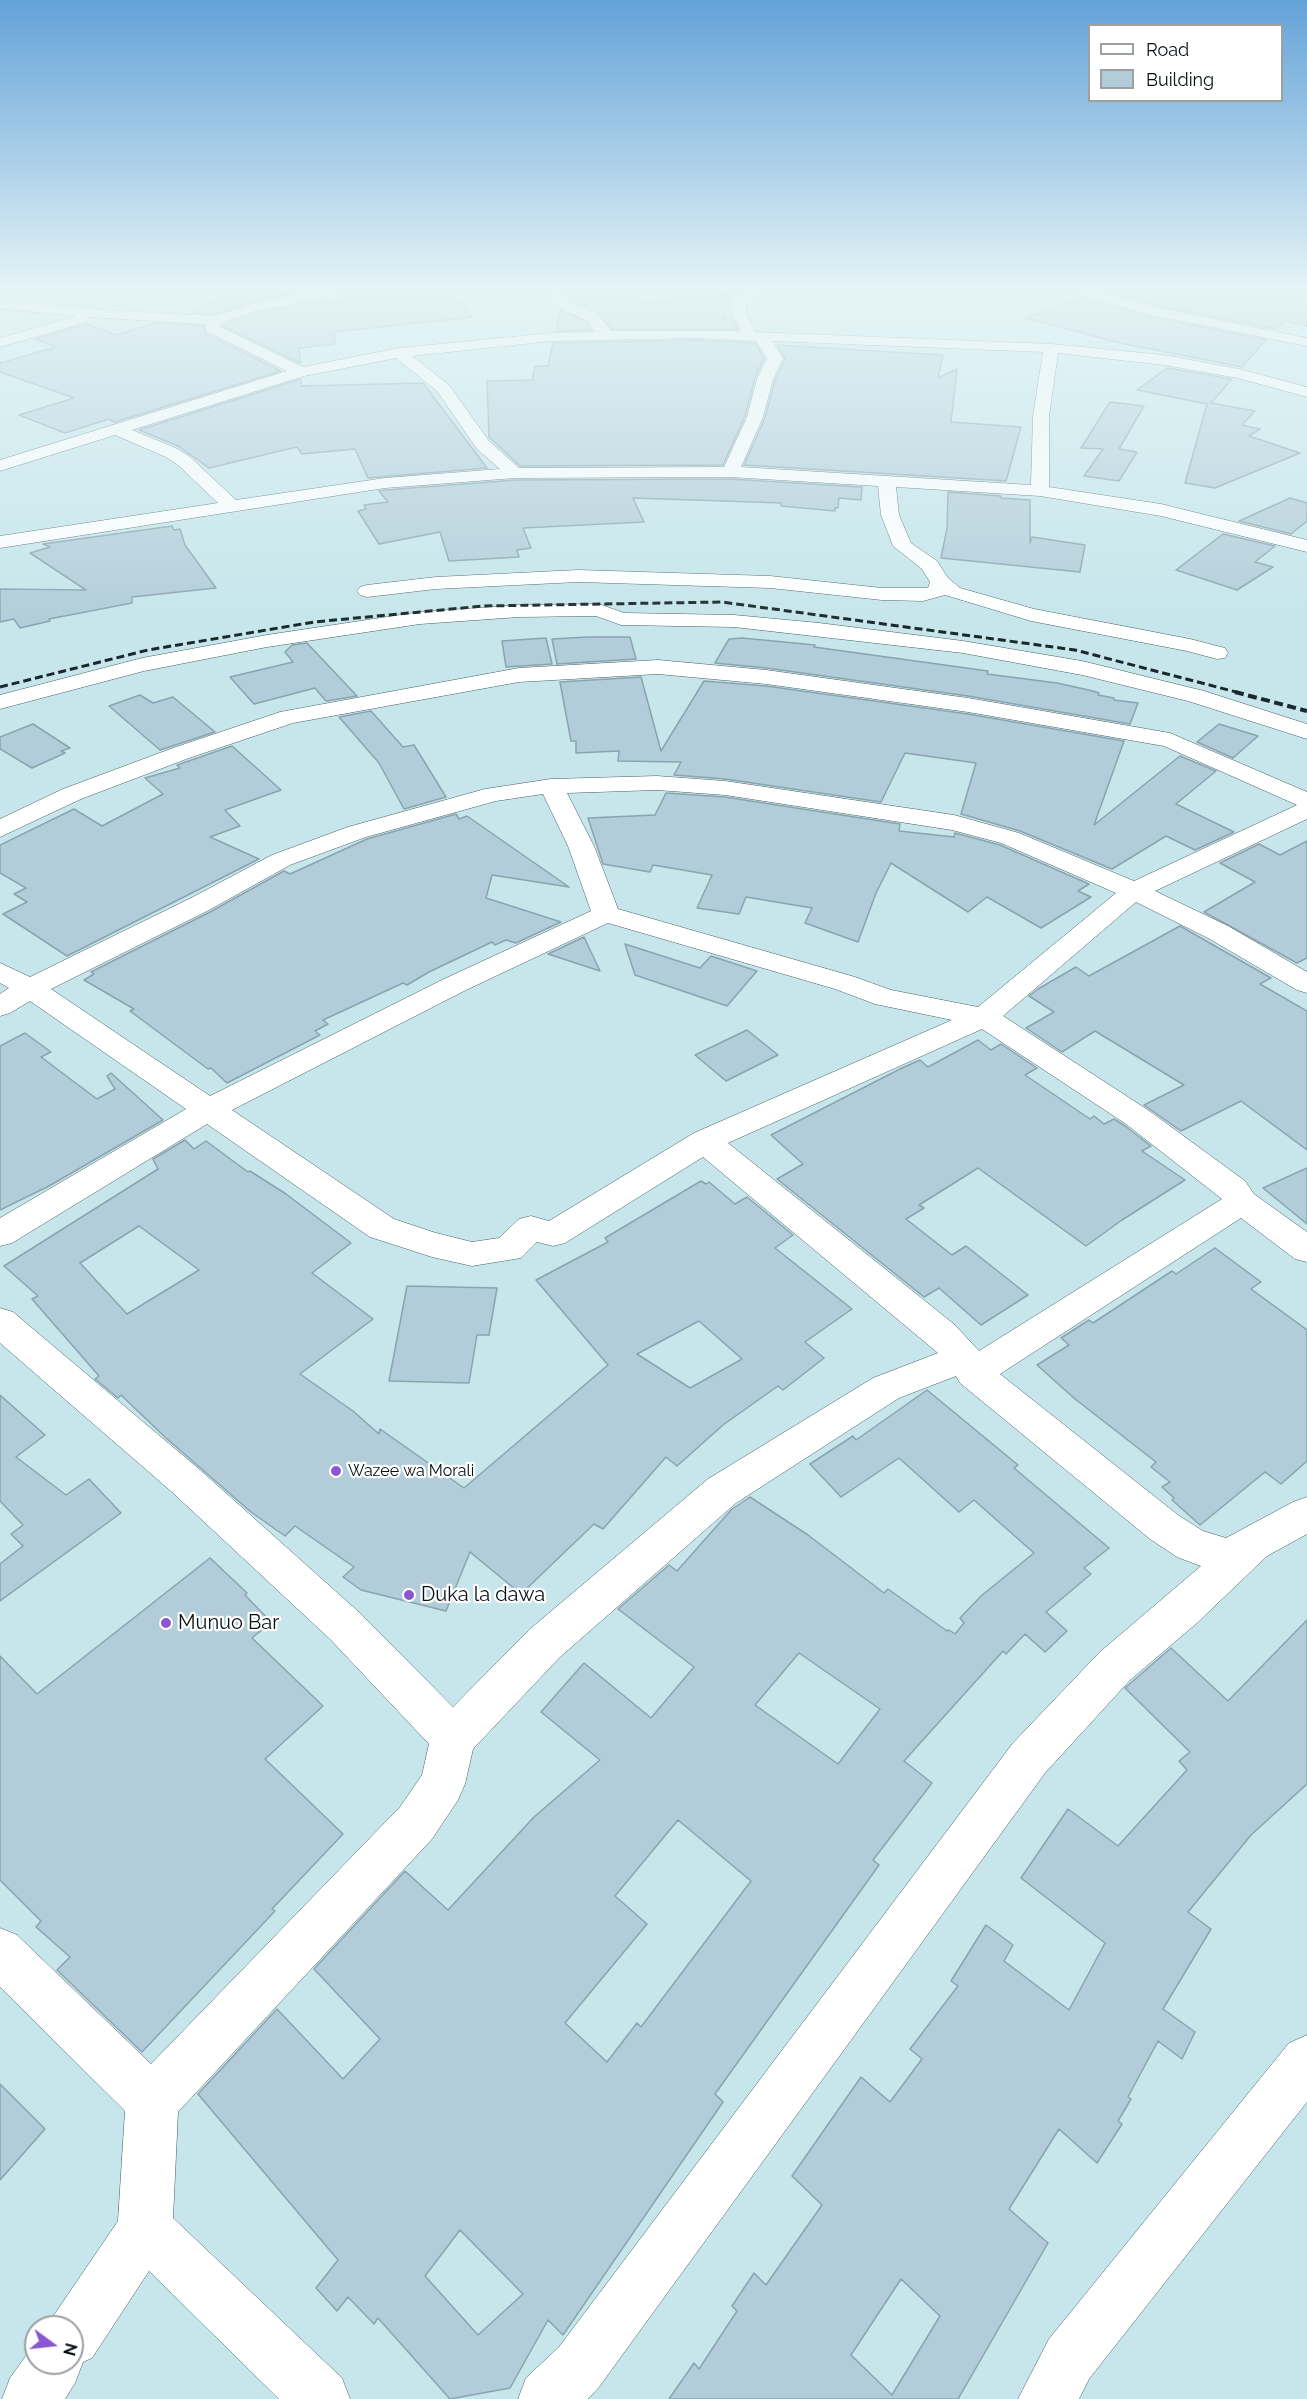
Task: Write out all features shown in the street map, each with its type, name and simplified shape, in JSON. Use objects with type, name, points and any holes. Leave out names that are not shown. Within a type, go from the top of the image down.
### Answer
[{"type":"street","points":[[0,466],[203,402]]},
{"type":"street","points":[[453,402],[483,445],[515,473]]},
{"type":"street","points":[[730,472],[755,417],[759,402]]},
{"type":"street","points":[[1040,491],[1043,402]]},
{"type":"street","points":[[114,429],[172,453],[210,484],[232,507]]},
{"type":"street","points":[[0,542],[385,483],[515,473],[730,472],[1040,491],[1161,510],[1307,546]]},
{"type":"street","points":[[886,482],[890,515],[903,546],[930,565],[939,582],[952,592],[1030,615],[1190,645],[1217,653]]},
{"type":"street","points":[[169,516],[210,484]]},
{"type":"street","points":[[367,591],[436,583],[578,576],[770,582],[846,591],[923,595],[937,592],[939,582]]},
{"type":"street","points":[[0,702],[142,665],[267,641],[420,618],[519,611],[598,610],[621,619],[734,621],[963,647],[1082,668],[1196,696],[1307,732]]},
{"type":"street","points":[[0,829],[72,794],[181,753],[288,717],[519,675],[658,667],[766,677],[968,705],[1170,740],[1307,801]]},
{"type":"street","points":[[0,1007],[30,988],[200,904],[281,860],[357,832],[417,815],[494,794],[551,786],[693,784],[954,823],[1010,837],[1134,891],[1218,933],[1307,984]]},
{"type":"street","points":[[551,786],[581,846],[606,914]]},
{"type":"street","points":[[0,972],[30,988],[382,1228],[432,1245],[472,1254],[509,1249],[531,1228],[553,1234],[705,1141],[984,1017],[1134,891],[1307,810]]},
{"type":"street","points":[[0,1234],[209,1109],[454,985],[606,914],[845,983],[885,998],[984,1017],[1137,1117],[1233,1189],[1242,1202],[1307,1250]]},
{"type":"street","points":[[705,1141],[942,1335],[969,1365],[1179,1538],[1191,1545],[1229,1557],[1307,1514]]},
{"type":"street","points":[[84,2320],[145,2229],[152,2101],[416,1823],[442,1784],[453,1738],[545,1643],[722,1491],[885,1388],[969,1365],[1242,1202]]},
{"type":"street","points":[[0,1322],[186,1481],[346,1627],[453,1738]]},
{"type":"street","points":[[547,2399],[579,2367],[1029,1758],[1115,1666],[1182,1610],[1253,1544]]},
{"type":"street","points":[[0,1952],[152,2101]]},
{"type":"street","points":[[1047,2399],[1069,2359],[1307,2061]]},
{"type":"street","points":[[145,2229],[321,2399]]},
{"type":"street","points":[[31,2399],[47,2375]]},
{"type":"building","points":[[61,402],[180,402],[115,422],[109,419],[65,433],[19,415]]},
{"type":"building","points":[[228,402],[437,402],[487,468],[368,478],[355,449],[302,454],[297,447],[209,468],[178,446],[139,430]]},
{"type":"building","points":[[488,402],[749,402],[745,416],[723,465],[520,466],[489,437]]},
{"type":"building","points":[[769,402],[953,402],[951,422],[1021,427],[1006,481],[744,465],[765,418]]},
{"type":"building","points":[[1110,402],[1144,406],[1119,449],[1137,452],[1119,481],[1084,476],[1103,449],[1081,448]]},
{"type":"building","points":[[1197,402],[1212,402],[1255,411],[1242,425],[1260,429],[1249,436],[1300,453],[1215,488],[1185,483],[1207,404]]},
{"type":"building","points":[[730,479],[862,487],[861,500],[839,498],[838,508],[835,508],[835,511],[781,506],[781,503],[633,498],[644,522],[523,528],[531,548],[517,550],[519,557],[449,561],[440,532],[379,544],[358,511],[366,509],[364,505],[388,502],[379,491],[385,490],[515,480]]},
{"type":"building","points":[[948,492],[1030,500],[1030,543],[1032,537],[1085,545],[1080,572],[941,558],[947,528]]},
{"type":"building","points":[[1290,498],[1307,503],[1307,521],[1291,534],[1239,521]]},
{"type":"building","points":[[172,526],[174,530],[180,529],[185,545],[216,588],[132,597],[132,603],[49,619],[50,621],[20,628],[14,619],[0,622],[0,589],[86,590],[30,553],[50,547],[43,544]]},
{"type":"building","points":[[1223,534],[1275,546],[1255,562],[1273,567],[1237,590],[1176,570]]},
{"type":"building","points":[[630,637],[636,659],[557,664],[552,639]]},
{"type":"building","points":[[546,638],[552,664],[506,667],[502,641]]},
{"type":"building","points":[[742,638],[815,645],[814,647],[988,671],[987,674],[1057,683],[1093,691],[1099,693],[1098,695],[1114,698],[1114,700],[1138,703],[1130,724],[968,696],[715,663],[729,639]]},
{"type":"building","points":[[307,643],[357,696],[326,701],[315,688],[254,704],[230,677],[293,662],[285,652],[292,645]]},
{"type":"building","points":[[641,677],[661,751],[704,681],[766,686],[968,714],[1124,741],[1094,825],[1180,756],[1216,771],[1176,804],[1234,832],[1195,850],[1166,836],[1112,869],[1020,831],[961,814],[976,763],[905,753],[881,802],[725,779],[674,775],[681,762],[618,761],[619,751],[576,753],[576,741],[571,741],[560,682]]},
{"type":"building","points":[[140,695],[153,703],[173,697],[215,732],[160,750],[109,706]]},
{"type":"building","points":[[371,711],[403,747],[414,745],[446,797],[404,809],[379,763],[339,717]]},
{"type":"building","points":[[33,724],[70,748],[61,751],[65,753],[32,768],[0,749],[0,737]]},
{"type":"building","points":[[1219,724],[1258,736],[1233,758],[1197,742]]},
{"type":"building","points":[[232,746],[281,790],[225,810],[240,826],[210,837],[259,859],[67,956],[3,914],[27,902],[14,894],[26,888],[0,873],[0,845],[74,809],[102,826],[163,794],[145,778],[180,768],[177,765]]},
{"type":"building","points":[[666,793],[725,797],[900,824],[899,831],[954,837],[955,833],[1000,845],[1089,884],[1078,891],[1091,897],[1041,928],[987,897],[968,912],[891,863],[876,893],[858,942],[805,923],[812,908],[746,897],[739,914],[697,908],[712,875],[653,865],[650,872],[603,864],[588,818],[655,815]]},
{"type":"building","points":[[456,814],[459,819],[467,816],[569,887],[492,875],[486,898],[561,922],[516,943],[506,940],[495,945],[492,942],[407,985],[403,983],[323,1020],[328,1024],[315,1031],[320,1035],[227,1083],[211,1068],[208,1069],[130,1011],[134,1009],[84,980],[94,974],[91,972],[210,912],[284,871],[290,874],[367,839]]},
{"type":"building","points":[[1307,841],[1307,958],[1297,963],[1204,912],[1255,882],[1220,863],[1259,844],[1280,855]]},
{"type":"building","points":[[1180,926],[1271,978],[1260,984],[1307,1011],[1307,1150],[1241,1101],[1181,1131],[1144,1105],[1184,1085],[1095,1031],[1062,1052],[1026,1028],[1054,1012],[1029,996],[1038,989],[1076,967],[1089,976]]},
{"type":"building","points":[[584,937],[600,971],[548,954]]},
{"type":"building","points":[[625,944],[700,968],[711,956],[757,971],[727,1006],[635,975]]},
{"type":"building","points":[[747,1030],[778,1055],[726,1081],[695,1055]]},
{"type":"building","points":[[25,1033],[51,1052],[41,1057],[97,1099],[115,1089],[107,1076],[111,1073],[163,1120],[49,1186],[0,1210],[0,1046]]},
{"type":"building","points":[[978,1040],[991,1050],[1001,1044],[1037,1068],[1025,1075],[1090,1119],[1094,1116],[1104,1124],[1114,1119],[1125,1126],[1151,1146],[1142,1151],[1185,1180],[1086,1246],[978,1168],[919,1205],[924,1208],[906,1219],[952,1255],[966,1246],[1028,1295],[981,1325],[939,1288],[924,1297],[777,1179],[803,1164],[771,1135],[902,1068],[920,1060],[928,1067]]},
{"type":"building","points":[[185,1140],[194,1149],[206,1141],[248,1172],[250,1171],[286,1194],[351,1243],[312,1273],[373,1319],[300,1374],[353,1411],[379,1434],[380,1429],[464,1488],[608,1365],[536,1280],[608,1242],[605,1238],[701,1181],[706,1184],[709,1182],[735,1204],[747,1197],[793,1235],[775,1248],[852,1309],[805,1342],[824,1358],[783,1390],[778,1386],[723,1425],[677,1466],[666,1457],[603,1529],[594,1524],[521,1594],[470,1552],[446,1611],[361,1590],[343,1577],[354,1567],[295,1526],[285,1536],[251,1512],[166,1438],[121,1395],[118,1398],[95,1379],[99,1376],[32,1299],[38,1296],[4,1266],[158,1169],[153,1159]],"holes":[[[139,1226],[199,1270],[127,1314],[80,1263]],[[699,1321],[742,1359],[690,1388],[637,1354]]]},
{"type":"building","points":[[1307,1168],[1307,1224],[1263,1188]]},
{"type":"building","points":[[1215,1248],[1261,1282],[1251,1289],[1307,1330],[1307,1461],[1281,1484],[1265,1472],[1200,1525],[1172,1500],[1174,1498],[1162,1487],[1170,1482],[1151,1467],[1156,1462],[1075,1399],[1037,1365],[1069,1345],[1061,1338],[1089,1320],[1093,1323],[1172,1271],[1176,1274]]},
{"type":"building","points":[[407,1286],[497,1288],[489,1335],[477,1335],[469,1383],[389,1381]]},
{"type":"building","points":[[927,1390],[1018,1465],[1014,1468],[1109,1548],[1084,1568],[1091,1574],[1046,1612],[1067,1631],[1045,1652],[1025,1634],[1006,1654],[1003,1651],[904,1761],[932,1783],[873,1860],[879,1865],[715,2094],[723,2102],[563,2335],[548,2320],[510,2388],[450,2399],[378,2318],[374,2324],[348,2297],[337,2311],[316,2288],[338,2260],[198,2094],[277,2009],[343,2079],[380,2039],[314,1969],[405,1871],[448,1910],[534,1817],[600,1760],[541,1712],[584,1663],[651,1718],[694,1667],[618,1609],[669,1565],[677,1571],[731,1510],[750,1497],[808,1535],[884,1593],[888,1589],[947,1631],[955,1634],[964,1623],[960,1618],[981,1596],[1034,1553],[974,1500],[959,1512],[899,1458],[841,1497],[810,1464],[853,1436],[856,1440]],"holes":[[[799,1653],[880,1709],[838,1764],[755,1705]],[[678,1820],[751,1881],[641,2027],[637,2023],[607,2062],[565,2023],[647,1924],[615,1896]],[[460,2230],[523,2294],[478,2335],[425,2276]]]},
{"type":"building","points":[[0,1395],[45,1435],[16,1457],[66,1495],[89,1479],[121,1513],[0,1601],[0,1564],[23,1546],[11,1534],[23,1525],[0,1501]]},
{"type":"building","points":[[210,1558],[247,1593],[245,1595],[271,1622],[252,1638],[323,1706],[265,1759],[343,1834],[272,1909],[275,1911],[142,2052],[57,1970],[70,1957],[36,1927],[41,1921],[0,1880],[0,1656],[37,1694]]},
{"type":"building","points":[[1307,1620],[1307,1784],[1251,1835],[1188,1912],[1211,1929],[1163,2009],[1195,2032],[1182,2059],[1158,2041],[1128,2097],[1131,2099],[1118,2121],[1122,2124],[1097,2163],[1059,2129],[1009,2209],[1048,2243],[958,2399],[669,2399],[694,2363],[699,2369],[737,2311],[732,2306],[754,2273],[766,2285],[822,2205],[792,2176],[861,2077],[890,2102],[922,2059],[910,2049],[958,1986],[951,1981],[986,1925],[1013,1945],[1004,1961],[1069,2010],[1105,1943],[1021,1878],[1068,1809],[1118,1846],[1187,1770],[1179,1761],[1190,1752],[1125,1688],[1171,1648],[1228,1701]],"holes":[[[901,2279],[940,2316],[892,2395],[851,2355]]]},
{"type":"building","points":[[0,2084],[45,2129],[0,2180]]},
{"type":"railway","points":[[0,687],[148,650],[314,622],[483,606],[722,602],[1075,650],[1240,693]]},
{"type":"railway","points":[[1235,692],[1307,711]]},
{"type":"place","name":"Wazee wa Morali","points":[[336,1471]]},
{"type":"place","name":"Duka la dawa","points":[[409,1595]]},
{"type":"place","name":"Munuo Bar","points":[[166,1623]]}]
